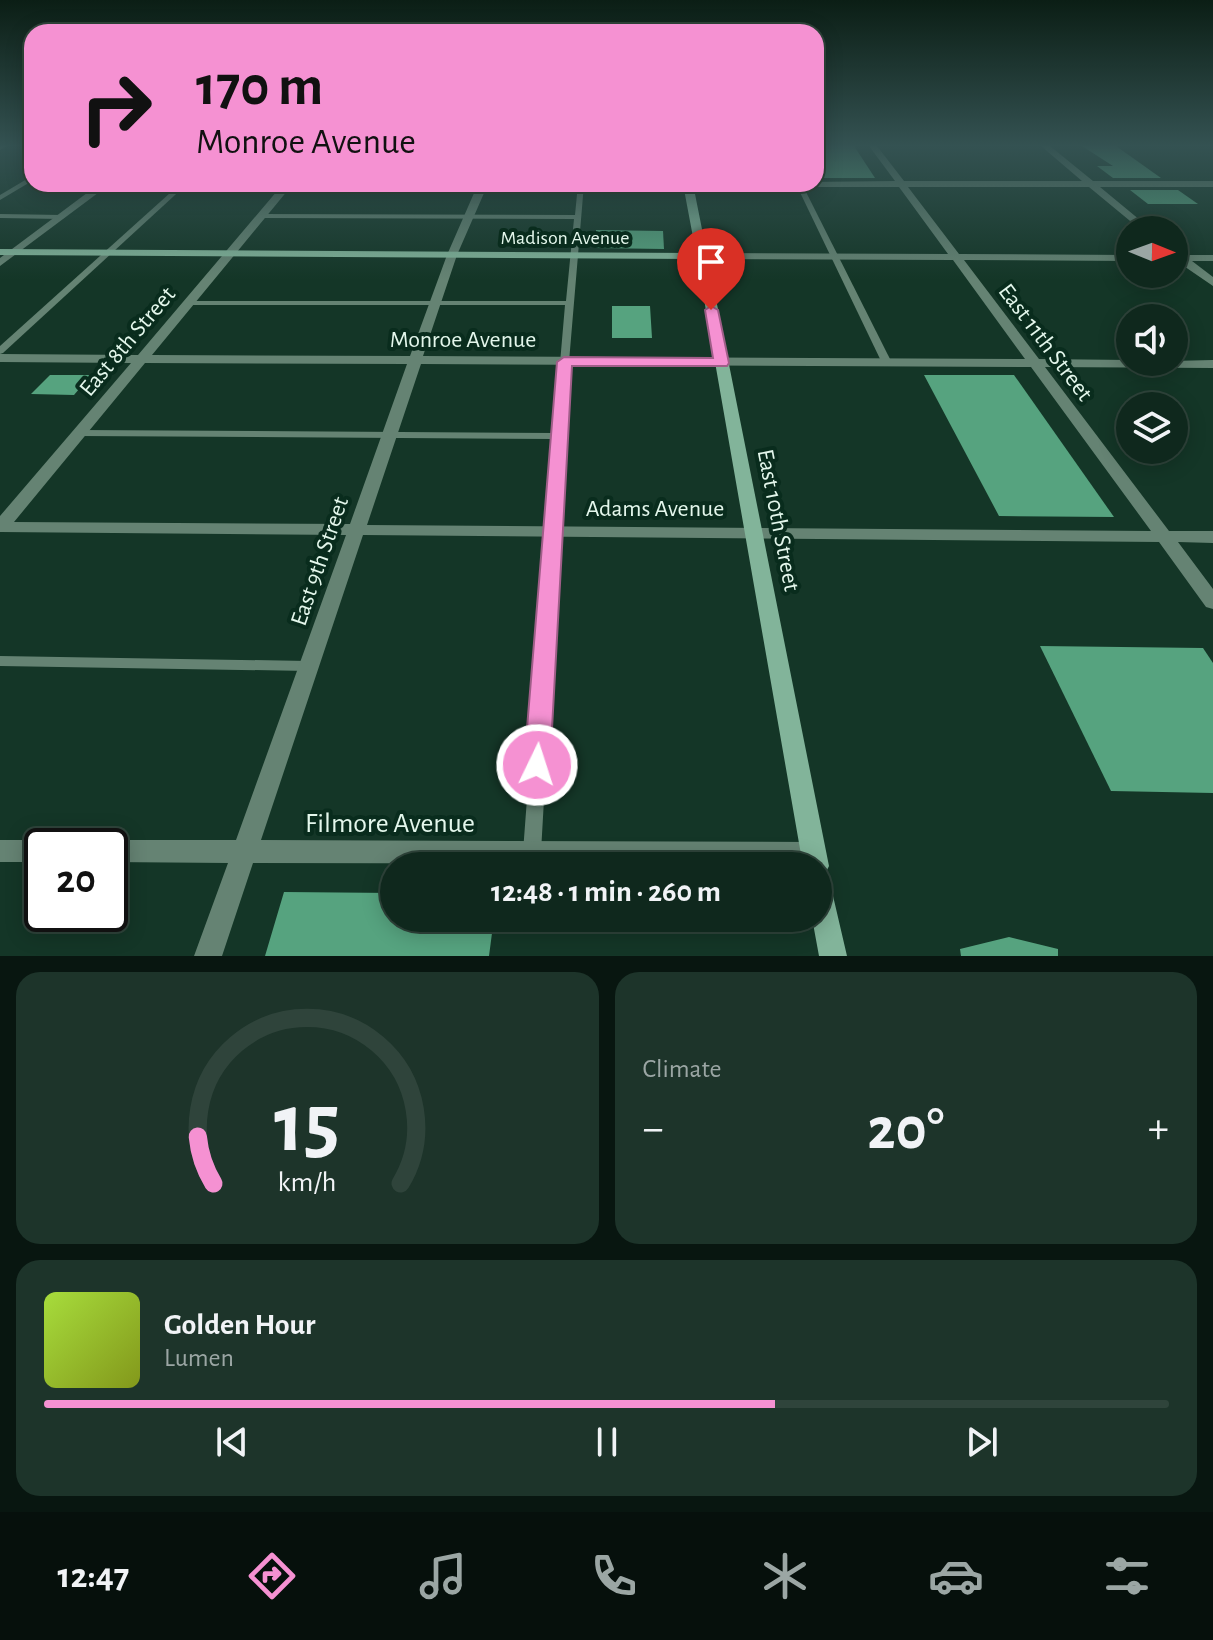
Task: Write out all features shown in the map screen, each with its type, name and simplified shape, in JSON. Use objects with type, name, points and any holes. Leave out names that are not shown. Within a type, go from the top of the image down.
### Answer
[{"type":"main road","name":"East 10th Street","points":[[689,192],[813,852]]},
{"type":"main road","name":"Madison Avenue","points":[[0,252],[701,256]]},
{"type":"main road","name":"East 10th Street","points":[[828,932],[833,956]]},
{"type":"street","name":"East 11th Street","points":[[903,191],[1213,602]]},
{"type":"street","points":[[1099,191],[1130,216]]},
{"type":"street","points":[[0,263],[95,192]]},
{"type":"street","name":"East 8th Street","points":[[0,527],[281,192]]},
{"type":"street","name":"East 9th Street","points":[[208,956],[452,255],[480,192]]},
{"type":"street","name":"Madison Avenue","points":[[701,256],[1116,258]]},
{"type":"street","points":[[1188,257],[1213,258]]},
{"type":"street","points":[[1188,265],[1213,283]]},
{"type":"street","name":"Monroe Avenue","points":[[0,358],[1213,364]]},
{"type":"street","name":"Adams Avenue","points":[[0,527],[1213,537]]},
{"type":"street","points":[[0,851],[24,851]]},
{"type":"street","name":"Filmore Avenue","points":[[128,851],[380,852]]},
{"type":"lane","points":[[0,351],[175,192]]},
{"type":"lane","points":[[532,852],[564,362],[580,192]]},
{"type":"lane","points":[[803,192],[887,363]]},
{"type":"lane","points":[[0,216],[62,217]]},
{"type":"lane","points":[[261,216],[577,217]]},
{"type":"lane","points":[[188,303],[570,303]]},
{"type":"lane","points":[[79,433],[559,436]]},
{"type":"lane","points":[[0,661],[308,666]]},
{"type":"building","points":[[1131,191],[1179,191],[1198,204],[1148,204]]},
{"type":"building","points":[[596,230],[663,231],[664,249],[595,248]]},
{"type":"building","points":[[612,306],[650,306],[652,338],[612,338]]},
{"type":"building","points":[[50,375],[91,375],[74,395],[31,394]]},
{"type":"building","points":[[924,375],[1014,375],[1114,517],[999,516]]},
{"type":"building","points":[[1040,646],[1203,648],[1213,663],[1213,793],[1111,791]]},
{"type":"building","points":[[284,892],[380,893],[380,932],[492,932],[489,956],[265,956]]},
{"type":"building","points":[[1009,937],[1058,949],[1058,956],[961,956],[960,949]]},
{"type":"route","points":[[537,765],[564,362],[721,363],[711,310]]}]
